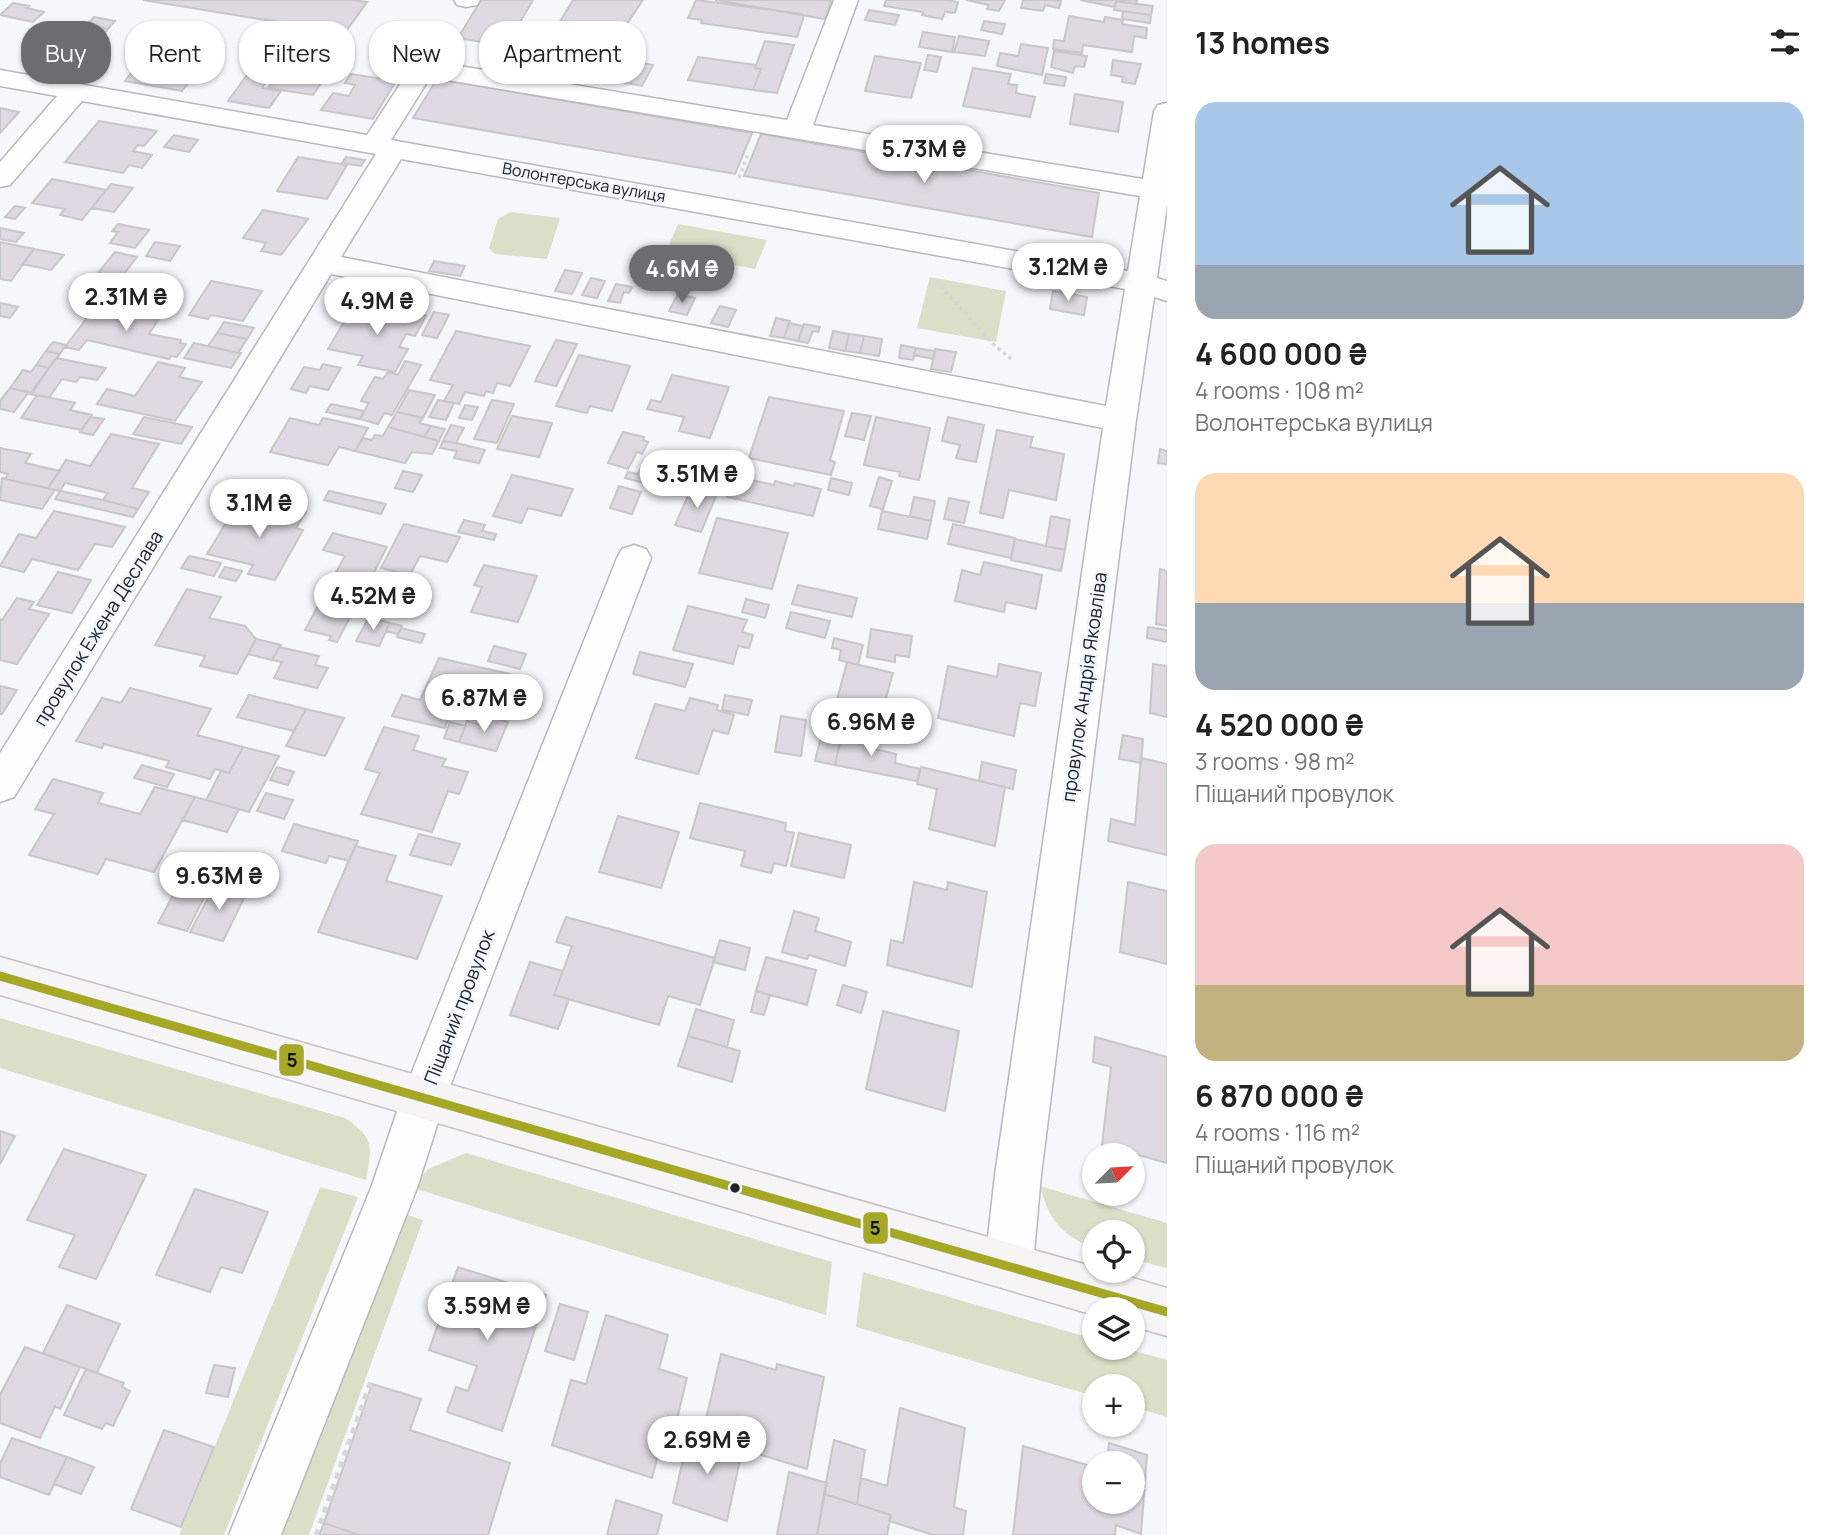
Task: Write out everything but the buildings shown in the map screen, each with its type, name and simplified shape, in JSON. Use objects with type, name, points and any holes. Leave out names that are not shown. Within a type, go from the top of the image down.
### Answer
[{"type":"main road","points":[[0,976],[734,1189],[1009,1264],[1167,1312]]},
{"type":"street","points":[[797,130],[846,0]]},
{"type":"street","name":"провулок Ежена Деслава","points":[[0,786],[323,263],[421,72],[441,71],[760,124]]},
{"type":"street","name":"Волонтерська вулиця","points":[[0,78],[1155,287]]},
{"type":"street","points":[[0,179],[77,90]]},
{"type":"street","name":"провулок Андрія Яковліва","points":[[1009,1264],[1018,1175],[1120,420],[1155,287],[1156,190],[1167,111]]},
{"type":"street","points":[[760,124],[1156,190]]},
{"type":"street","points":[[323,263],[1120,420]]},
{"type":"street","name":"Піщаний провулок","points":[[255,1535],[394,1188],[424,1097],[634,558]]},
{"type":"path","points":[[732,209],[732,194],[760,124]]},
{"type":"path","points":[[932,271],[946,295],[983,330],[996,351],[1022,366]]},
{"type":"green space","points":[[510,212],[560,218],[547,259],[495,254],[489,248],[498,219]]},
{"type":"green space","points":[[678,224],[767,240],[755,269],[666,252]]},
{"type":"green space","points":[[930,277],[1006,291],[996,342],[917,328]]},
{"type":"green space","points":[[0,1018],[345,1118],[362,1132],[369,1144],[366,1180],[0,1068]]},
{"type":"green space","points":[[466,1153],[832,1262],[826,1315],[413,1188],[428,1169]]},
{"type":"green space","points":[[1040,1186],[1082,1198],[1082,1206],[1109,1206],[1167,1223],[1167,1268],[1145,1262],[1145,1220],[1082,1220],[1082,1242],[1058,1225]]},
{"type":"green space","points":[[320,1187],[358,1197],[224,1535],[179,1535]]},
{"type":"green space","points":[[401,1213],[423,1220],[309,1535],[281,1535]]},
{"type":"green space","points":[[863,1272],[1082,1336],[1082,1360],[1145,1360],[1145,1354],[1167,1360],[1167,1417],[1145,1411],[1145,1374],[1082,1374],[1082,1393],[856,1327]]},
{"type":"transit line","name":"5","points":[[0,976],[1167,1312]]}]
